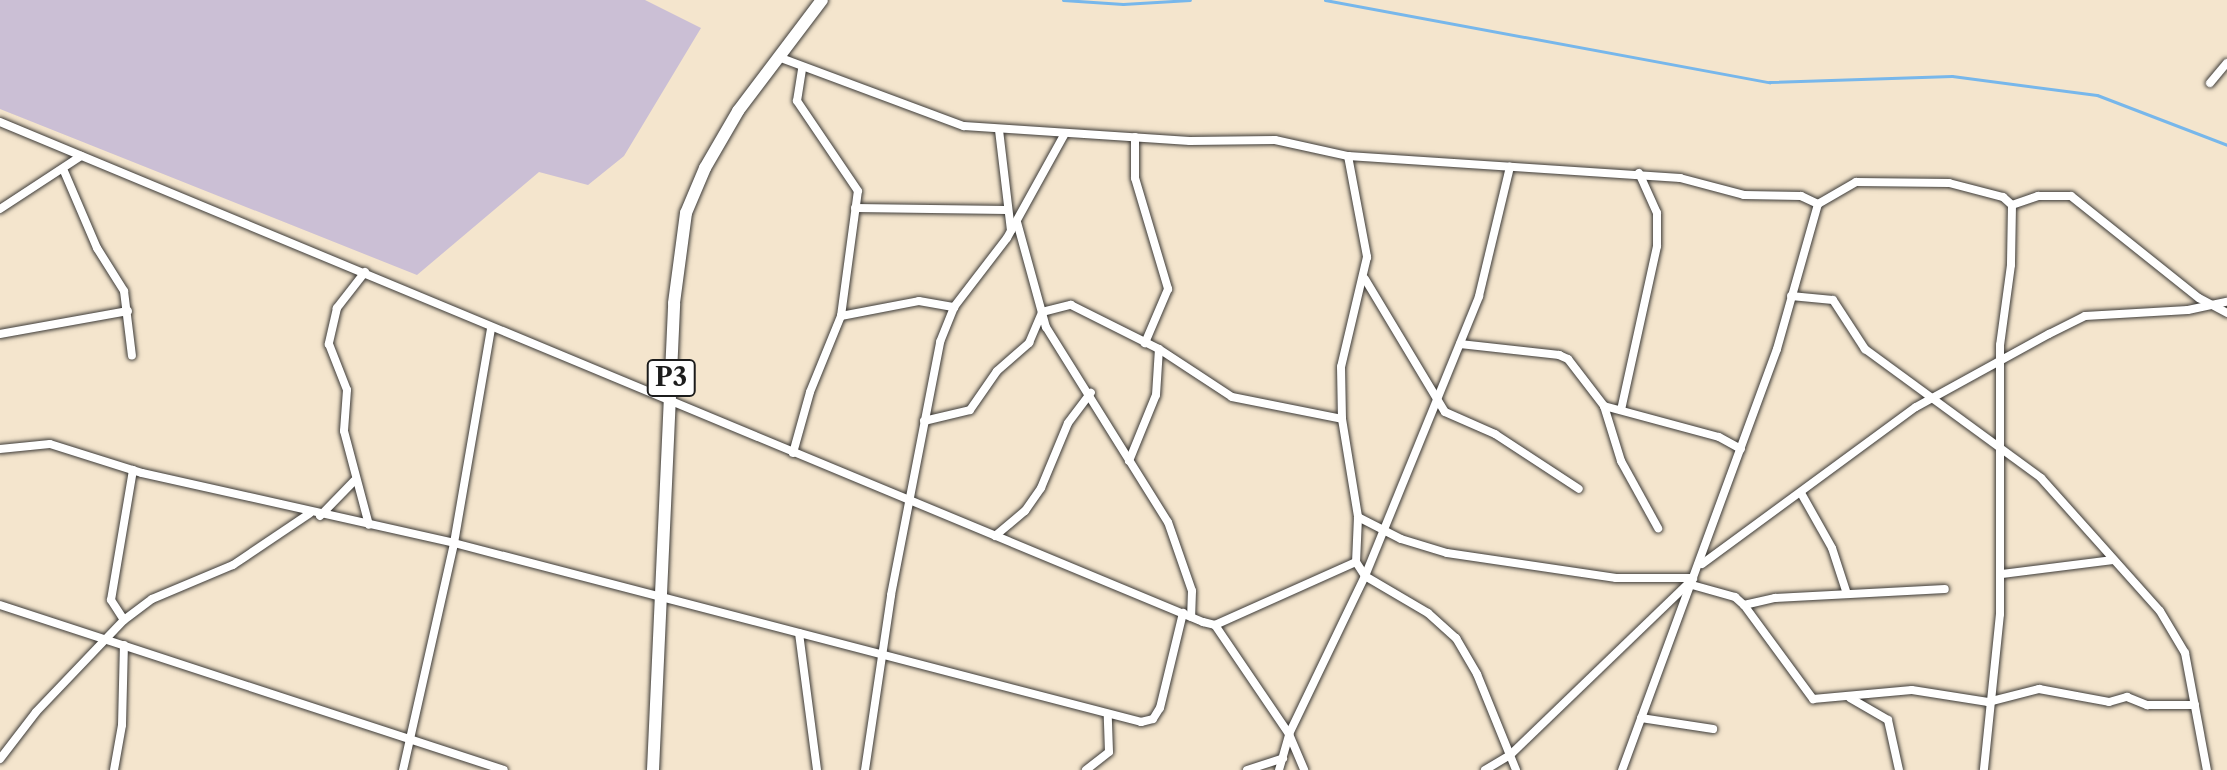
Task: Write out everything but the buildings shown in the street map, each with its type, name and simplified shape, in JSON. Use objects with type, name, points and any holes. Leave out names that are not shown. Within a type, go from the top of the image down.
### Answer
[{"type":"main road","name":"P3","points":[[653,770],[674,303],[686,213],[711,156],[778,57],[822,0]]},
{"type":"street","points":[[778,57],[928,116],[999,130],[1064,135],[1275,140],[1348,156],[1639,173],[1744,195],[1801,196],[1818,204]]},
{"type":"street","points":[[2210,83],[2227,63]]},
{"type":"street","points":[[793,453],[804,409],[841,316],[858,191],[849,171],[797,101],[802,68]]},
{"type":"street","points":[[0,122],[365,272],[491,328],[1215,625],[1289,734],[1304,770]]},
{"type":"street","points":[[999,130],[1011,231]]},
{"type":"street","points":[[865,770],[881,653],[937,351],[954,307],[1011,231],[1064,135]]},
{"type":"street","points":[[1135,137],[1135,178],[1168,289],[1167,301],[1145,343]]},
{"type":"street","points":[[0,209],[64,171],[81,156]]},
{"type":"street","points":[[1348,156],[1365,231],[1365,279],[1341,367],[1342,419],[1358,517],[1356,562],[1365,576],[1428,613],[1456,638],[1516,770]]},
{"type":"street","points":[[1279,770],[1289,734],[1365,576],[1479,296],[1510,167]]},
{"type":"street","points":[[64,171],[97,248],[124,291],[132,356]]},
{"type":"street","points":[[1621,410],[1657,246],[1657,213],[1639,173]]},
{"type":"street","points":[[1622,770],[1741,449],[1818,204],[1856,182],[1949,183],[2003,197],[2012,205]]},
{"type":"street","points":[[2012,205],[2038,196],[2071,196],[2211,305],[2227,313]]},
{"type":"street","points":[[1984,770],[2002,574],[2001,362],[2012,205]]},
{"type":"street","points":[[855,208],[1007,210]]},
{"type":"street","points":[[0,449],[50,444],[133,470],[309,514],[454,543],[662,600],[881,653],[1108,717],[1153,719],[1174,666],[1192,591],[1181,551],[1091,393],[1060,353],[1042,312],[1016,221]]},
{"type":"street","points":[[365,272],[337,308],[329,344],[347,390],[344,431],[354,481],[369,525]]},
{"type":"street","points":[[1365,279],[1445,412],[1495,434],[1579,489]]},
{"type":"street","points":[[1791,296],[1833,300],[1855,339],[1931,399],[2041,478],[2113,560],[2177,633],[2207,770]]},
{"type":"street","points":[[841,316],[919,301],[954,307]]},
{"type":"street","points":[[1700,565],[1931,399],[2085,316],[2227,302]]},
{"type":"street","points":[[1042,312],[1075,306],[1159,349],[1232,397],[1342,419]]},
{"type":"street","points":[[0,334],[128,311]]},
{"type":"street","points":[[924,421],[970,410],[997,371],[1029,343],[1042,312]]},
{"type":"street","points":[[403,770],[454,543],[491,328]]},
{"type":"street","points":[[1460,344],[1559,355],[1568,359],[1604,406],[1621,461],[1658,528]]},
{"type":"street","points":[[1129,461],[1156,395],[1159,349]]},
{"type":"street","points":[[995,536],[1025,511],[1041,488],[1068,423],[1091,393]]},
{"type":"street","points":[[1604,406],[1719,437],[1741,449]]},
{"type":"street","points":[[124,620],[111,600],[133,470]]},
{"type":"street","points":[[320,516],[354,481]]},
{"type":"street","points":[[1801,493],[1832,548],[1847,594]]},
{"type":"street","points":[[2,756],[124,620],[152,599],[233,565],[309,514]]},
{"type":"street","points":[[1358,517],[1385,528],[1401,539],[1447,553],[1616,578],[1692,581],[1735,597],[1813,699],[1925,691],[1988,702],[2039,689],[2109,702],[2127,697],[2147,705],[2195,705]]},
{"type":"street","points":[[2002,574],[2113,560]]},
{"type":"street","points":[[1215,625],[1356,562]]},
{"type":"street","points":[[1485,770],[1510,755],[1692,581]]},
{"type":"street","points":[[1744,605],[1847,594],[1945,589]]},
{"type":"street","points":[[0,605],[504,770]]},
{"type":"street","points":[[799,633],[817,770]]},
{"type":"street","points":[[114,770],[122,725],[124,645]]},
{"type":"street","points":[[1850,697],[1888,720],[1899,770]]},
{"type":"street","points":[[1086,770],[1109,752],[1108,717]]},
{"type":"street","points":[[1641,718],[1713,729]]},
{"type":"street","points":[[0,741],[2,756]]},
{"type":"street","points":[[1247,770],[1283,758]]},
{"type":"shaded area","points":[[0,0],[645,0],[701,28],[624,156],[588,185],[539,172],[417,275],[0,109]]},
{"type":"waterway","points":[[1063,0],[1123,4],[1190,0]]},
{"type":"waterway","points":[[1325,0],[1769,82],[1952,76],[2097,95],[2227,145]]}]
